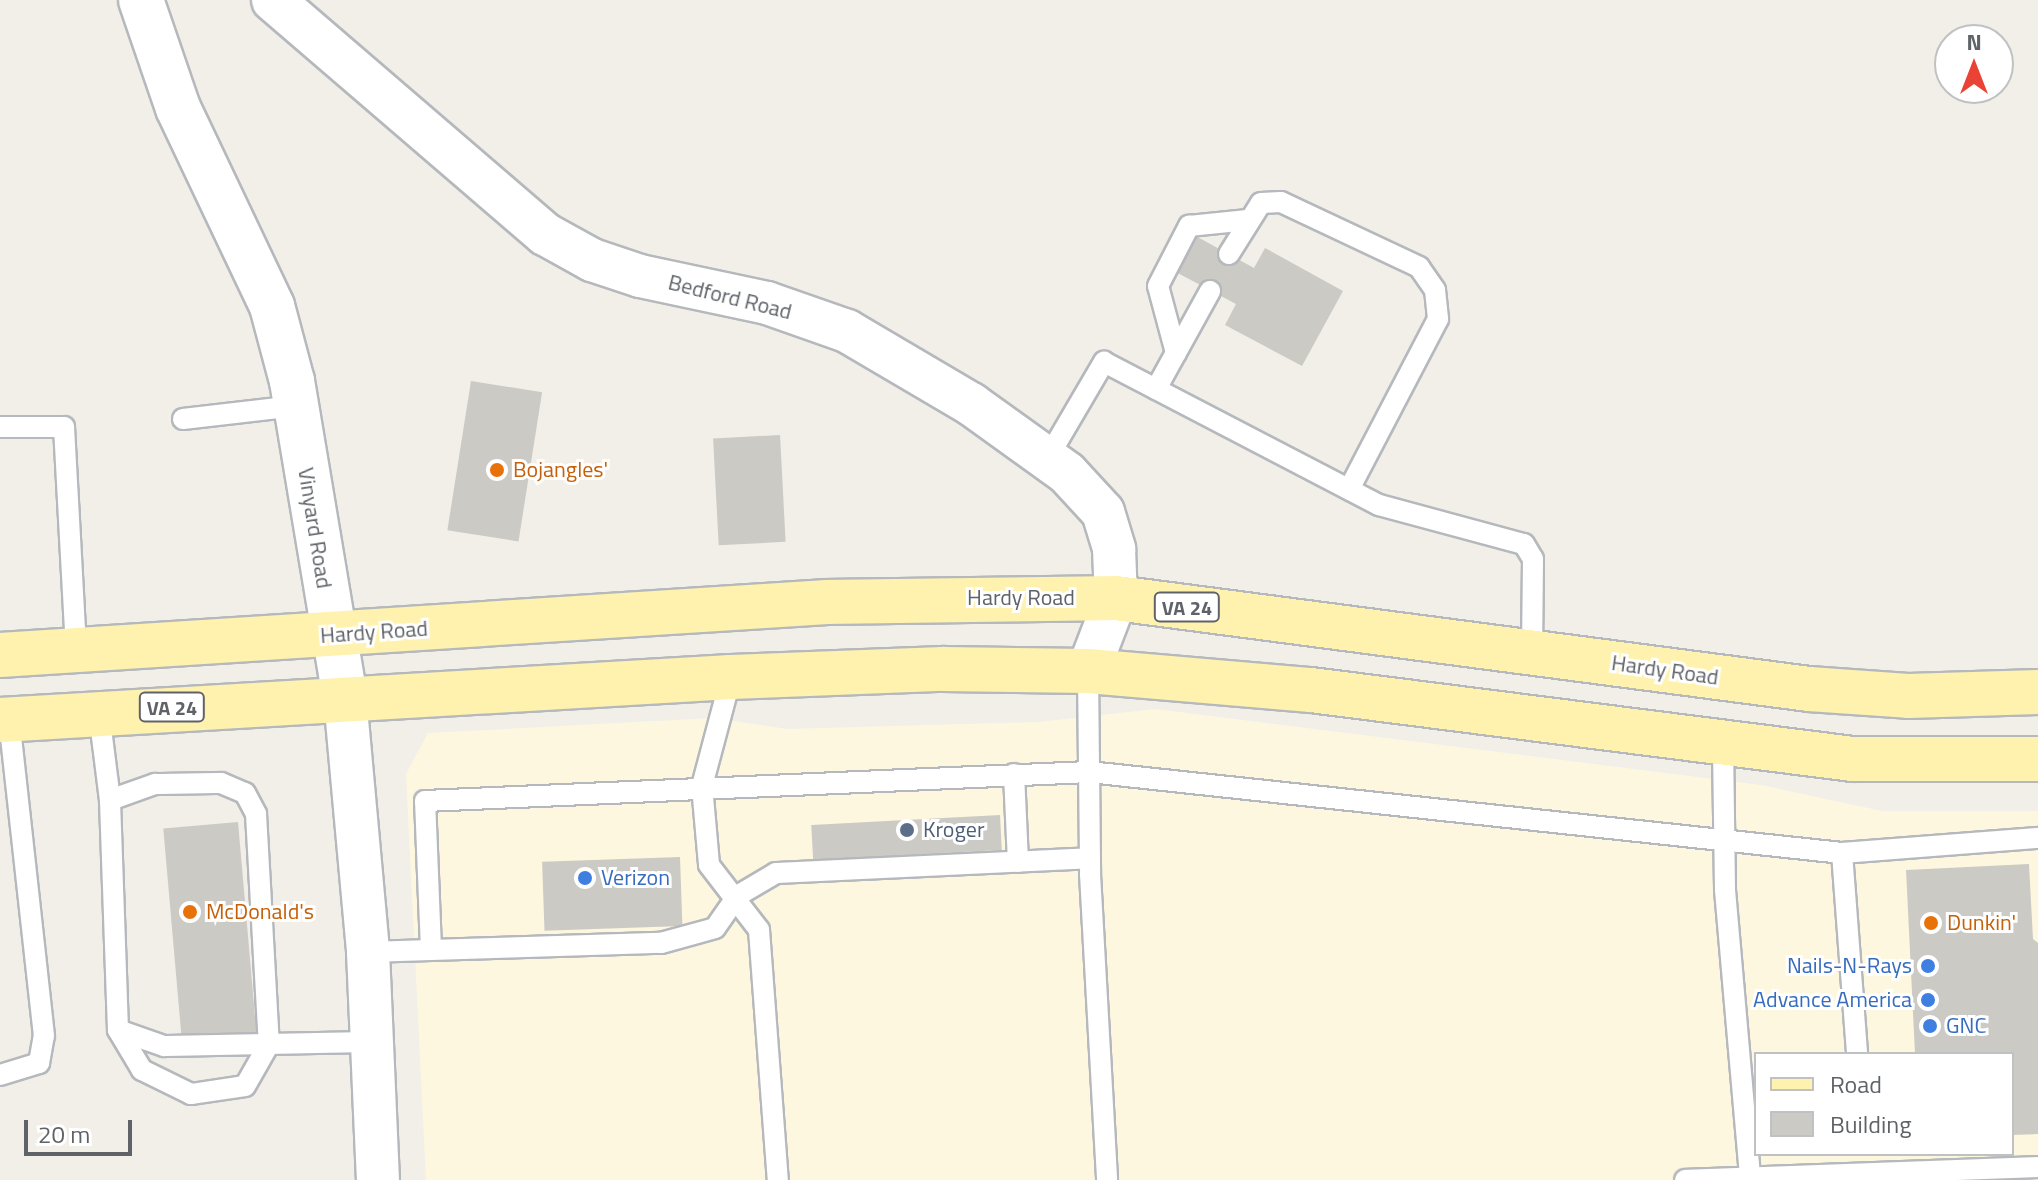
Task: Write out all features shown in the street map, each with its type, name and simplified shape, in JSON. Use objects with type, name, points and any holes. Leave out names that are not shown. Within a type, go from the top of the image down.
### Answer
[{"type":"main road","name":"Hardy Road","points":[[0,655],[827,602],[1116,598],[1809,689],[1908,696],[2038,692]]},
{"type":"main road","name":"VA 24","points":[[5,720],[731,677],[943,669],[1088,671],[1311,690],[1723,745],[1853,759],[2038,759]]},
{"type":"street","name":"Vinyard Road","points":[[141,0],[178,108],[272,306],[295,406],[345,698],[368,952],[378,1180]]},
{"type":"street","name":"Bedford Road","points":[[273,0],[545,234],[592,260],[640,276],[767,303],[847,331],[971,404],[1047,459],[1103,512],[1114,549],[1116,598],[1088,671]]},
{"type":"lane","points":[[1229,254],[1261,203],[1281,202],[1419,267],[1435,290],[1438,319],[1349,489]]},
{"type":"lane","points":[[1176,353],[1158,286],[1189,226],[1248,220]]},
{"type":"lane","points":[[1156,389],[1210,291]]},
{"type":"lane","points":[[1047,459],[1104,362],[1349,489],[1403,512],[1524,544],[1533,559],[1532,653]]},
{"type":"lane","points":[[183,419],[295,406]]},
{"type":"lane","points":[[0,427],[64,427],[76,651]]},
{"type":"lane","points":[[1088,671],[1090,858],[1107,1180]]},
{"type":"lane","points":[[731,677],[702,786],[709,865],[737,896],[759,930],[778,1180]]},
{"type":"lane","points":[[99,713],[110,800],[118,1030],[142,1070],[191,1094],[245,1086],[269,1044],[256,814],[245,793],[221,783],[155,784],[110,800]]},
{"type":"lane","points":[[0,1075],[39,1063],[44,1036],[8,774],[5,720]]},
{"type":"lane","points":[[1723,745],[1723,837],[1750,1176]]},
{"type":"lane","points":[[431,949],[425,801],[702,786],[1089,772],[1723,837],[1842,853],[2038,838]]},
{"type":"lane","points":[[1014,774],[1018,862]]},
{"type":"lane","points":[[1842,853],[1857,1052]]},
{"type":"lane","points":[[368,952],[661,943],[715,928],[737,896],[776,873],[1090,858]]},
{"type":"lane","points":[[118,1030],[164,1046],[370,1042]]},
{"type":"lane","points":[[1685,1180],[1750,1176],[1864,1162],[1936,1175],[2038,1167]]},
{"type":"shaded area","points":[[1155,709],[1761,785],[1882,811],[2038,811],[2038,1180],[426,1180],[406,774],[428,733],[713,718],[787,729],[1039,722]]},
{"type":"building","points":[[1192,234],[1254,268],[1265,248],[1343,291],[1302,366],[1225,325],[1236,304],[1172,270]]},
{"type":"building","points":[[471,381],[542,392],[518,541],[447,530]]},
{"type":"building","points":[[780,435],[786,542],[719,545],[713,439]]},
{"type":"building","points":[[1000,815],[1002,850],[813,860],[811,825]]},
{"type":"building","points":[[238,822],[257,1037],[182,1044],[163,829]]},
{"type":"building","points":[[680,857],[682,926],[544,931],[542,862]]},
{"type":"building","points":[[2029,864],[2033,939],[2038,943],[2038,1134],[2014,1135],[2014,1052],[1915,1052],[1906,870]]},
{"type":"place","name":"Bojangles'","points":[[497,470]]},
{"type":"place","name":"Kroger","points":[[907,830]]},
{"type":"place","name":"Verizon","points":[[585,878]]},
{"type":"place","name":"McDonald's","points":[[190,912]]},
{"type":"place","name":"Dunkin'","points":[[1931,923]]},
{"type":"place","name":"Nails-N-Rays","points":[[1928,966]]},
{"type":"place","name":"Advance America","points":[[1928,1000]]},
{"type":"place","name":"GNC","points":[[1930,1026]]}]
